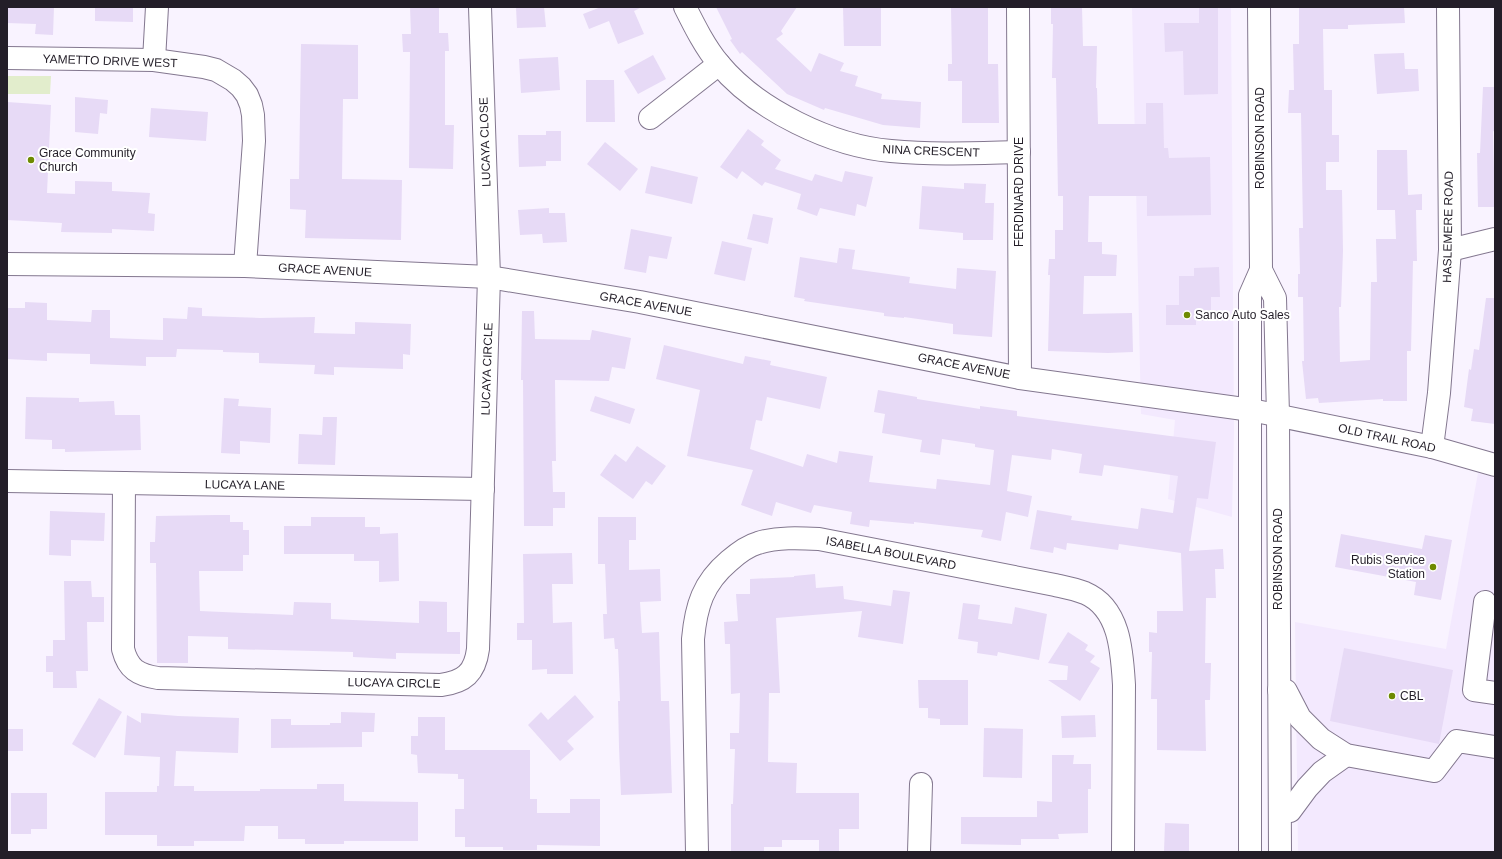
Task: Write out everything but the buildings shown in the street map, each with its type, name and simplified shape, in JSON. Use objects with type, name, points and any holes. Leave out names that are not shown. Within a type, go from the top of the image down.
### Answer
[{"type":"main road","points":[[154,60],[157,7]]},
{"type":"main road","name":"LUCAYA CLOSE","points":[[480,7],[489,277]]},
{"type":"main road","name":"NINA CRESCENT","points":[[685,7],[697,33],[719,64],[742,88],[790,119],[819,133],[852,144],[890,151],[949,154],[1019,152]]},
{"type":"main road","name":"FERDINARD DRIVE","points":[[1018,7],[1020,378]]},
{"type":"main road","name":"ROBINSON ROAD","points":[[1250,852],[1250,295],[1261,270],[1259,7]]},
{"type":"main road","name":"HASLEMERE ROAD","points":[[1432,447],[1439,393],[1450,250],[1448,7]]},
{"type":"main road","name":"YAMETTO DRIVE WEST","points":[[7,58],[154,60],[189,64],[216,70],[226,75],[242,87],[249,100],[253,115],[254,141],[245,266]]},
{"type":"main road","points":[[650,118],[719,64]]},
{"type":"main road","points":[[1450,250],[1495,239]]},
{"type":"main road","name":"GRACE AVENUE","points":[[7,264],[245,266],[489,277],[640,302],[1020,378],[1278,415]]},
{"type":"main road","name":"ROBINSON ROAD","points":[[1261,270],[1275,298],[1278,415],[1280,852]]},
{"type":"main road","name":"LUCAYA CIRCLE","points":[[124,483],[123,649],[127,660],[138,672],[158,678],[441,685],[461,680],[469,672],[476,658],[483,489],[489,277]]},
{"type":"main road","name":"OLD TRAIL ROAD","points":[[1278,415],[1432,447],[1495,465]]},
{"type":"main road","name":"LUCAYA LANE","points":[[7,481],[483,489]]},
{"type":"main road","name":"ISABELLA BOULEVARD","points":[[697,852],[693,639],[698,606],[706,587],[716,573],[747,548],[757,543],[768,541],[805,538],[819,539],[1055,585],[1085,593],[1102,605],[1114,624],[1122,657],[1124,685],[1123,852]]},
{"type":"main road","points":[[1485,602],[1474,690],[1495,693]]},
{"type":"main road","points":[[1279,690],[1286,691],[1300,718],[1321,739],[1346,755],[1434,771],[1457,741],[1495,748]]},
{"type":"main road","points":[[1280,812],[1290,811],[1307,788],[1322,772],[1346,755]]},
{"type":"main road","points":[[919,852],[921,784]]},
{"type":"shaded area","points":[[1132,7],[1231,7],[1234,431],[1232,517],[1168,499],[1175,420],[1141,414]]},
{"type":"shaded area","points":[[1478,473],[1495,478],[1495,852],[1298,852],[1295,622],[1446,649]]},
{"type":"green space","points":[[7,76],[51,76],[50,94],[7,94]]},
{"type":"place","name":"Grace Community Church","points":[[31,160]]},
{"type":"place","name":"Sanco Auto Sales","points":[[1187,315]]},
{"type":"place","name":"Rubis Service Station","points":[[1433,567]]},
{"type":"place","name":"CBL","points":[[1392,696]]}]
